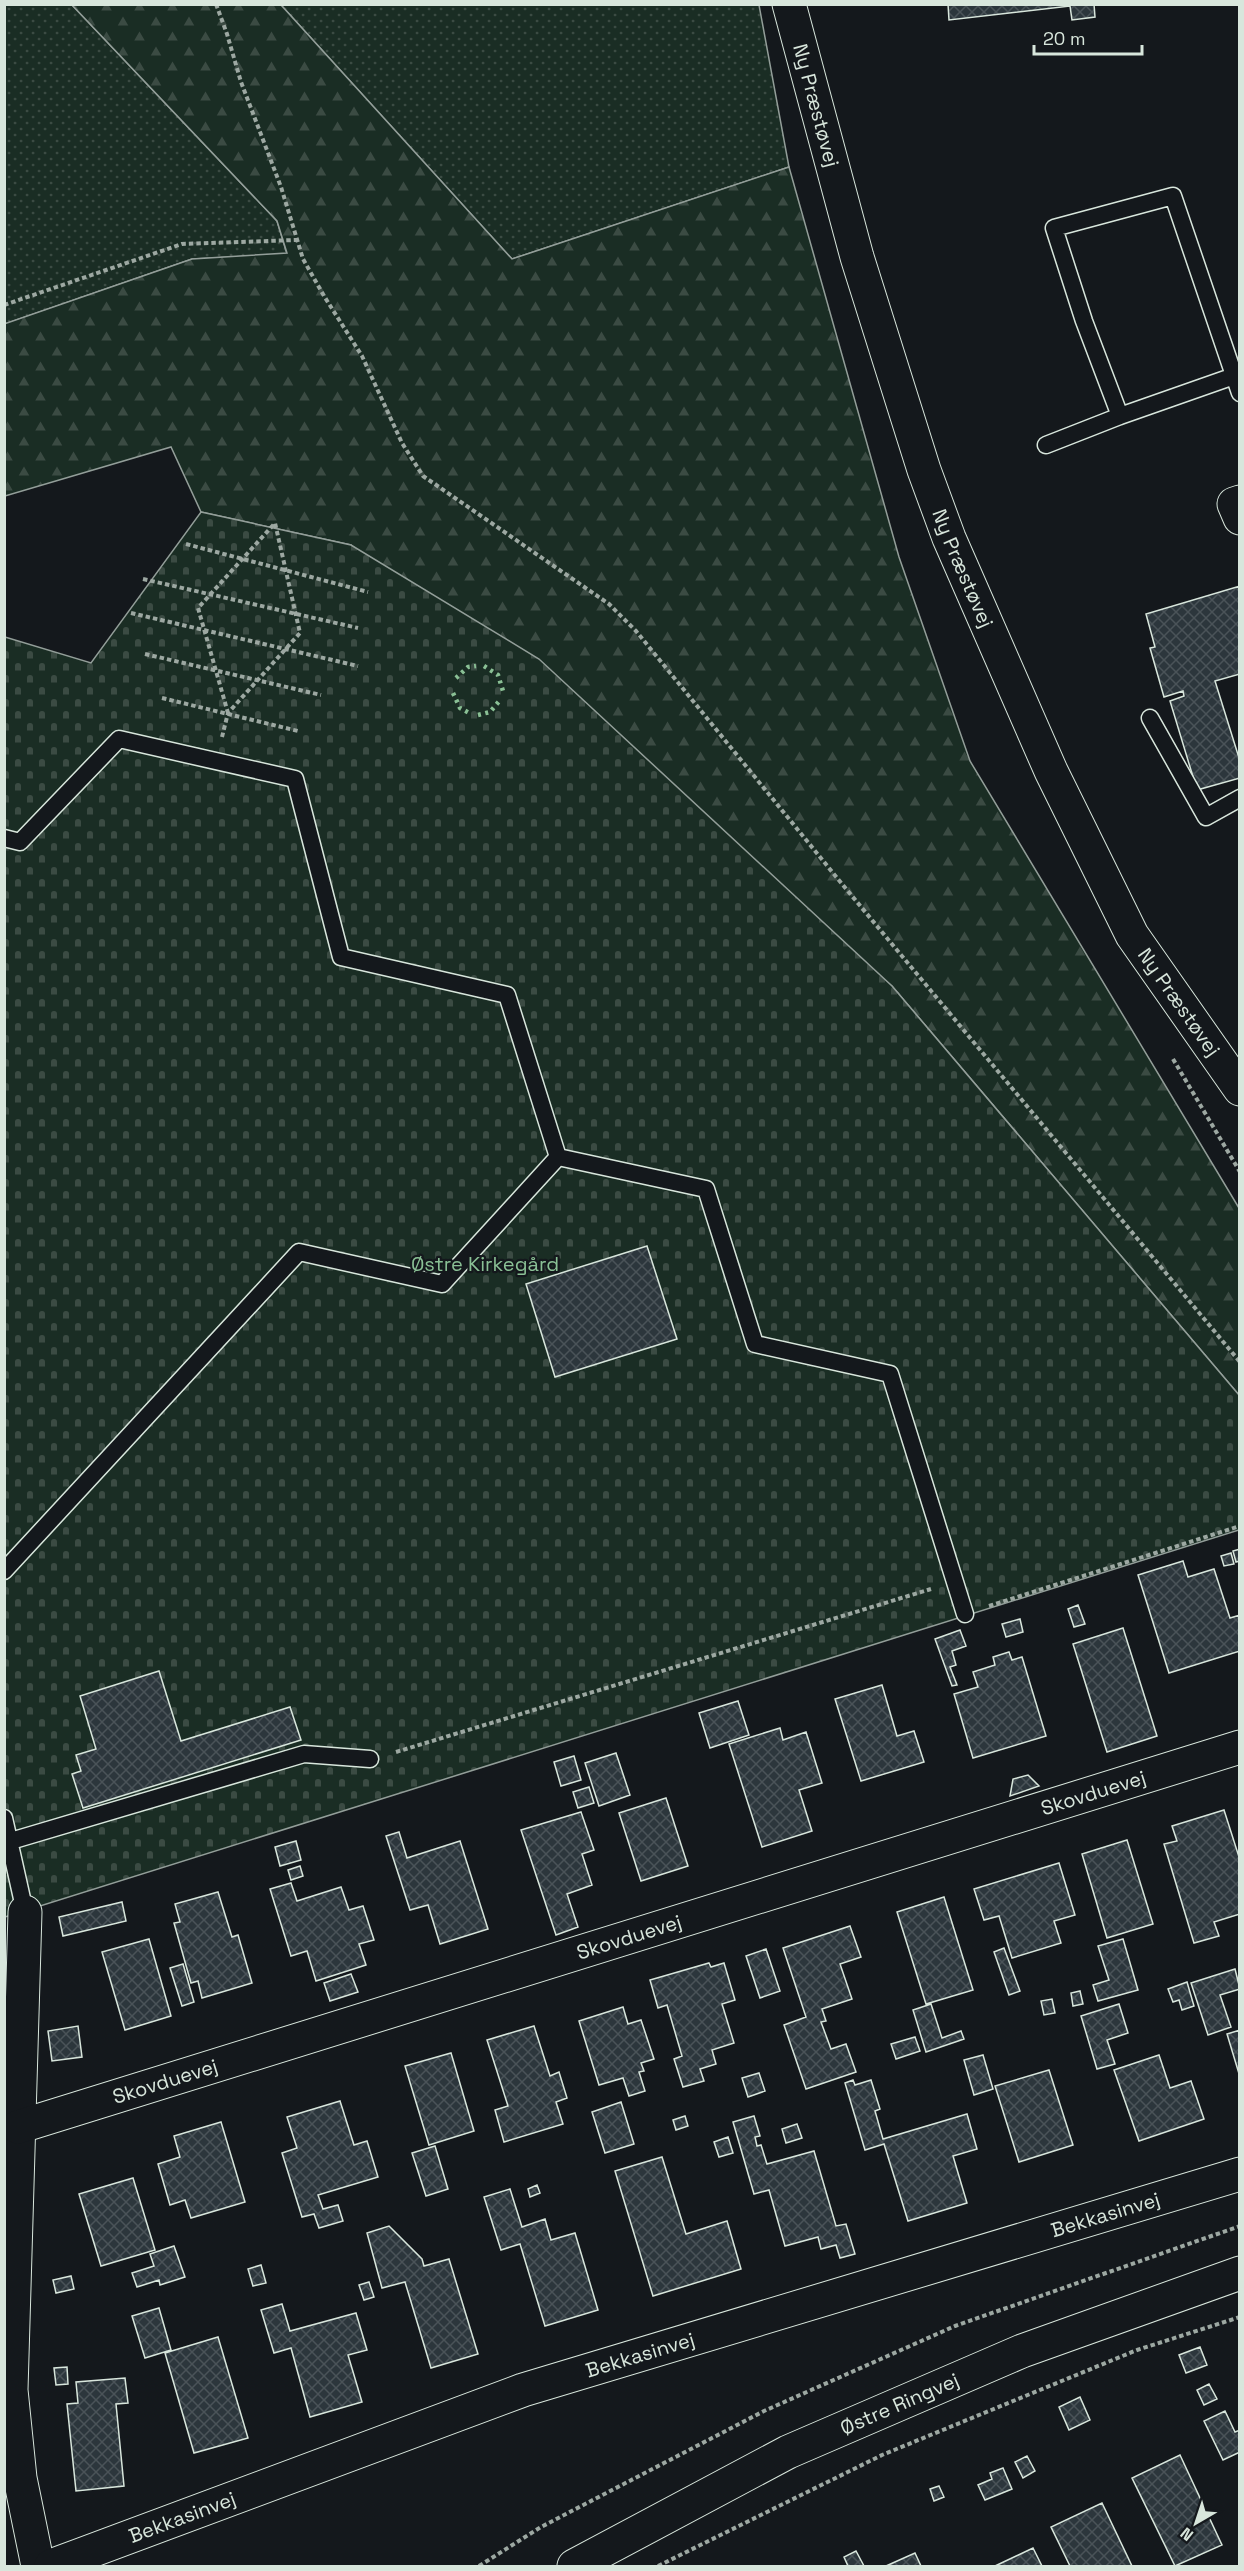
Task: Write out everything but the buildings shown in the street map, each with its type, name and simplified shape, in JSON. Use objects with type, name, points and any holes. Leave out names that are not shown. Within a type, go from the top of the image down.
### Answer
[{"type":"street","name":"Ny Præstøvej","points":[[789,4],[857,257],[924,470],[949,538],[1051,771],[1132,935],[1239,1089]]},
{"type":"street","points":[[1239,502],[1234,504],[1239,518]]},
{"type":"street","name":"Skovduevej","points":[[18,2127],[1239,1747]]},
{"type":"street","points":[[25,1912],[8,2390],[20,2478],[38,2566]]},
{"type":"street","name":"Bekkasinvej","points":[[51,2566],[523,2391],[1239,2174]]},
{"type":"street","name":"Østre Ringvej","points":[[574,2566],[788,2452],[1022,2350],[1239,2273]]},
{"type":"lane","points":[[1120,416],[1084,321],[1054,228],[1173,196],[1239,393]]},
{"type":"lane","points":[[1046,446],[1120,416],[1234,376]]},
{"type":"lane","points":[[1150,718],[1206,817],[1239,798]]},
{"type":"lane","points":[[4,838],[20,842],[119,739],[295,779],[341,957],[507,995],[558,1157]]},
{"type":"lane","points":[[4,1571],[299,1252],[442,1284],[558,1157]]},
{"type":"lane","points":[[558,1157],[706,1189],[755,1344],[890,1374],[965,1614]]},
{"type":"lane","points":[[8,1842],[304,1754],[370,1759]]},
{"type":"lane","points":[[4,1818],[25,1912]]},
{"type":"path","points":[[216,4],[241,82],[281,187],[303,259],[362,356],[402,443],[423,476],[609,604],[636,631],[842,884],[1239,1362]]},
{"type":"path","points":[[4,305],[182,244],[296,240]]},
{"type":"path","points":[[216,761],[228,713],[300,633],[275,523],[198,608],[228,713]]},
{"type":"path","points":[[186,544],[368,591]]},
{"type":"path","points":[[143,579],[358,628]]},
{"type":"path","points":[[131,613],[358,666]]},
{"type":"path","points":[[146,654],[321,695]]},
{"type":"path","points":[[162,698],[298,731]]},
{"type":"path","points":[[965,1614],[1239,1526]]},
{"type":"path","points":[[370,1759],[955,1581]]},
{"type":"path","points":[[479,2566],[541,2527],[775,2406],[955,2326],[1239,2226]]},
{"type":"path","points":[[657,2566],[882,2455],[1137,2350],[1239,2317]]},
{"type":"green space","points":[[4,5],[72,5],[277,221],[287,254],[192,259],[5,324]]},
{"type":"green space","points":[[72,5],[281,5],[512,259],[789,167],[899,557],[970,761],[1239,1208],[1239,1395],[892,986],[351,545],[201,512],[171,447],[5,496],[4,324],[192,259],[287,253],[277,221]]},
{"type":"green space","points":[[281,5],[759,5],[789,167],[512,259]]},
{"type":"green space","name":"Østre Kirkegård","points":[[201,512],[351,545],[539,659],[892,986],[1239,1395],[1239,1530],[5,1917],[5,637],[91,663]]},
{"type":"hedge","points":[[456,678],[468,667],[476,666]]},
{"type":"hedge","points":[[484,666],[498,675],[503,691]]},
{"type":"hedge","points":[[453,693],[460,708],[471,714]]},
{"type":"hedge","points":[[478,715],[490,712],[501,699]]}]
